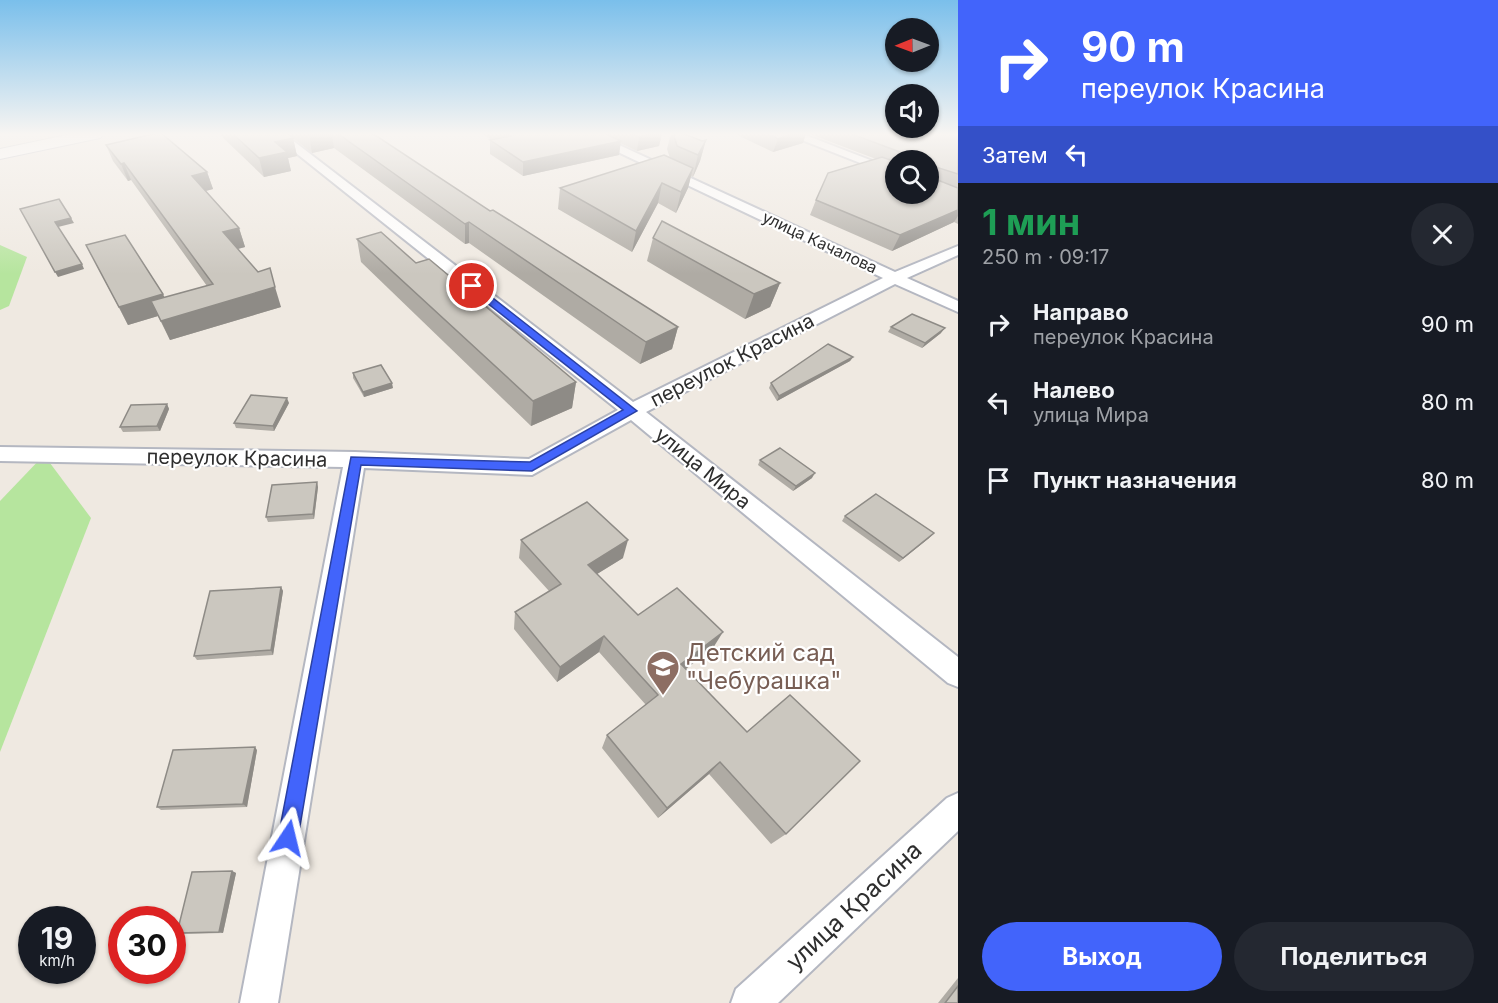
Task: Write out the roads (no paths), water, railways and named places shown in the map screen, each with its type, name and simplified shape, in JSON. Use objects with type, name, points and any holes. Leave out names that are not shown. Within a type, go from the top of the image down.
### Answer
[{"type":"street","name":"улица Мира","points":[[336,180],[632,411],[958,674]]},
{"type":"street","name":"улица Качалова","points":[[684,180],[958,307]]},
{"type":"street","name":"переулок Красина","points":[[0,454],[355,460],[532,467],[632,411],[896,277],[958,250]]},
{"type":"street","points":[[259,1003],[355,460]]},
{"type":"street","name":"улица Красина","points":[[750,1003],[958,809]]},
{"type":"place","name":"Детский сад \"Чебурашка\"","points":[[663,696]]}]
